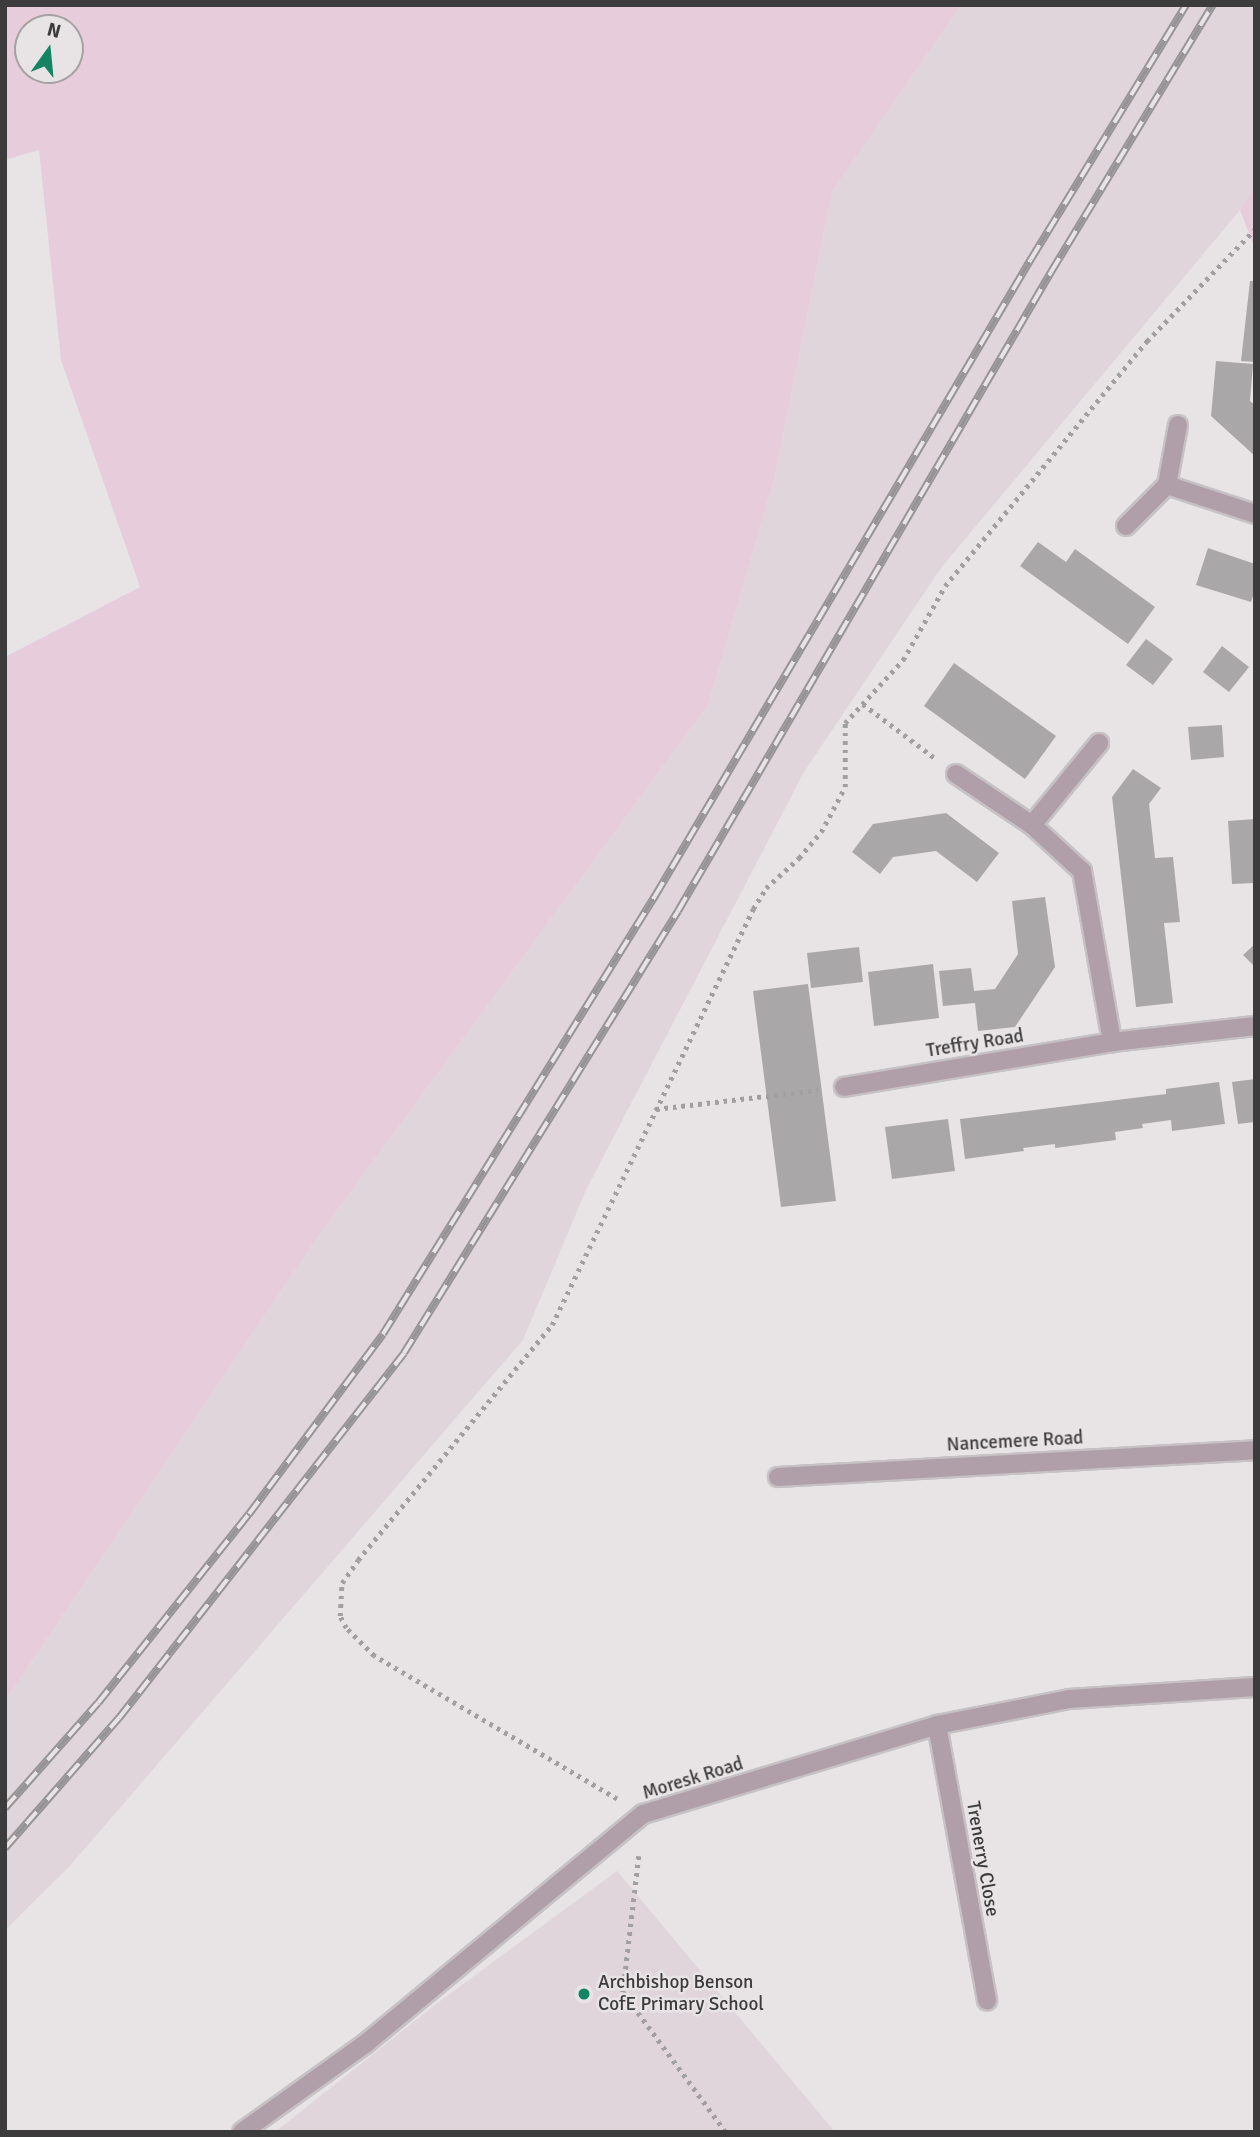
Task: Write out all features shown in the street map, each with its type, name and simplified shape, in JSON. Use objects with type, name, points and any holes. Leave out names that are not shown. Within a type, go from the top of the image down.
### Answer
[{"type":"street","points":[[1126,526],[1167,485],[1178,425]]},
{"type":"street","points":[[1167,485],[1255,514]]},
{"type":"street","points":[[1032,825],[1099,743]]},
{"type":"street","points":[[956,774],[1032,825],[1082,871],[1112,1042]]},
{"type":"street","name":"Treffry Road","points":[[844,1087],[1112,1042],[1255,1026]]},
{"type":"street","name":"Nancemere Road","points":[[778,1477],[1255,1450]]},
{"type":"street","name":"Moresk Road","points":[[242,2132],[365,2044],[643,1814],[937,1725],[1069,1699],[1255,1687]]},
{"type":"street","name":"Trenerry Close","points":[[937,1725],[987,2000]]},
{"type":"path","points":[[726,2132],[623,1992],[643,1814],[374,1656],[346,1628],[341,1616],[342,1583],[551,1325],[753,909],[766,888],[799,858],[821,832],[835,806],[847,778],[845,723],[903,660],[944,586],[1147,341],[1255,229]]},
{"type":"path","points":[[863,704],[956,774]]},
{"type":"path","points":[[655,1109],[844,1087]]},
{"type":"shaded area","points":[[5,5],[961,5],[832,192],[774,480],[708,705],[317,1238],[5,1701],[5,657],[140,587],[61,360],[39,150],[5,160]]},
{"type":"shaded area","points":[[961,5],[1255,5],[1255,185],[1240,210],[941,568],[804,772],[586,1190],[523,1340],[69,1867],[5,1930],[5,1701],[317,1238],[708,705],[774,480],[832,192]]},
{"type":"shaded area","points":[[1255,185],[1255,249],[1240,210]]},
{"type":"shaded area","name":"Archbishop Benson CofE Primary School","points":[[617,1871],[835,2132],[275,2132],[436,2004]]},
{"type":"building","points":[[1250,281],[1255,281],[1255,362],[1241,361]]},
{"type":"building","points":[[1216,361],[1253,364],[1250,401],[1255,405],[1255,456],[1211,416]]},
{"type":"building","points":[[1038,542],[1066,562],[1075,549],[1155,607],[1128,644],[1020,566]]},
{"type":"building","points":[[1208,548],[1255,564],[1255,590],[1251,602],[1196,585]]},
{"type":"building","points":[[1146,639],[1173,659],[1153,685],[1126,665]]},
{"type":"building","points":[[1222,646],[1249,667],[1229,692],[1203,672]]},
{"type":"building","points":[[954,663],[1056,736],[1025,779],[924,706]]},
{"type":"building","points":[[1222,725],[1224,757],[1191,760],[1188,727]]},
{"type":"building","points":[[1133,769],[1161,788],[1149,804],[1155,858],[1173,857],[1180,922],[1164,923],[1173,1003],[1136,1007],[1112,797]]},
{"type":"building","points":[[946,813],[999,853],[977,882],[936,851],[893,857],[880,874],[852,852],[873,824]]},
{"type":"building","points":[[1255,819],[1255,883],[1232,884],[1228,821]]},
{"type":"building","points":[[1045,897],[1055,967],[1015,1027],[978,1031],[975,1003],[943,1006],[939,971],[971,968],[974,991],[995,989],[1018,954],[1012,901]]},
{"type":"building","points":[[1255,944],[1255,967],[1243,955]]},
{"type":"building","points":[[859,947],[863,982],[811,988],[807,953]]},
{"type":"building","points":[[933,964],[939,1018],[874,1026],[868,972]]},
{"type":"building","points":[[808,984],[836,1201],[781,1207],[753,991]]},
{"type":"building","points":[[1255,1079],[1255,1122],[1238,1124],[1232,1082]]},
{"type":"building","points":[[1219,1082],[1225,1124],[1172,1131],[1171,1120],[1142,1124],[1143,1128],[1115,1132],[1116,1140],[1055,1148],[1055,1144],[1023,1148],[1024,1151],[965,1159],[960,1119],[1166,1094],[1166,1089]]},
{"type":"building","points":[[948,1119],[955,1171],[892,1179],[885,1127]]},
{"type":"railway","points":[[5,1808],[98,1703],[249,1514],[383,1334],[655,896],[1031,259],[1186,5]]},
{"type":"railway","points":[[5,1848],[119,1718],[404,1353],[678,911],[1051,272],[1213,5]]},
{"type":"place","name":"Archbishop Benson CofE Primary School","points":[[584,1994]]}]
